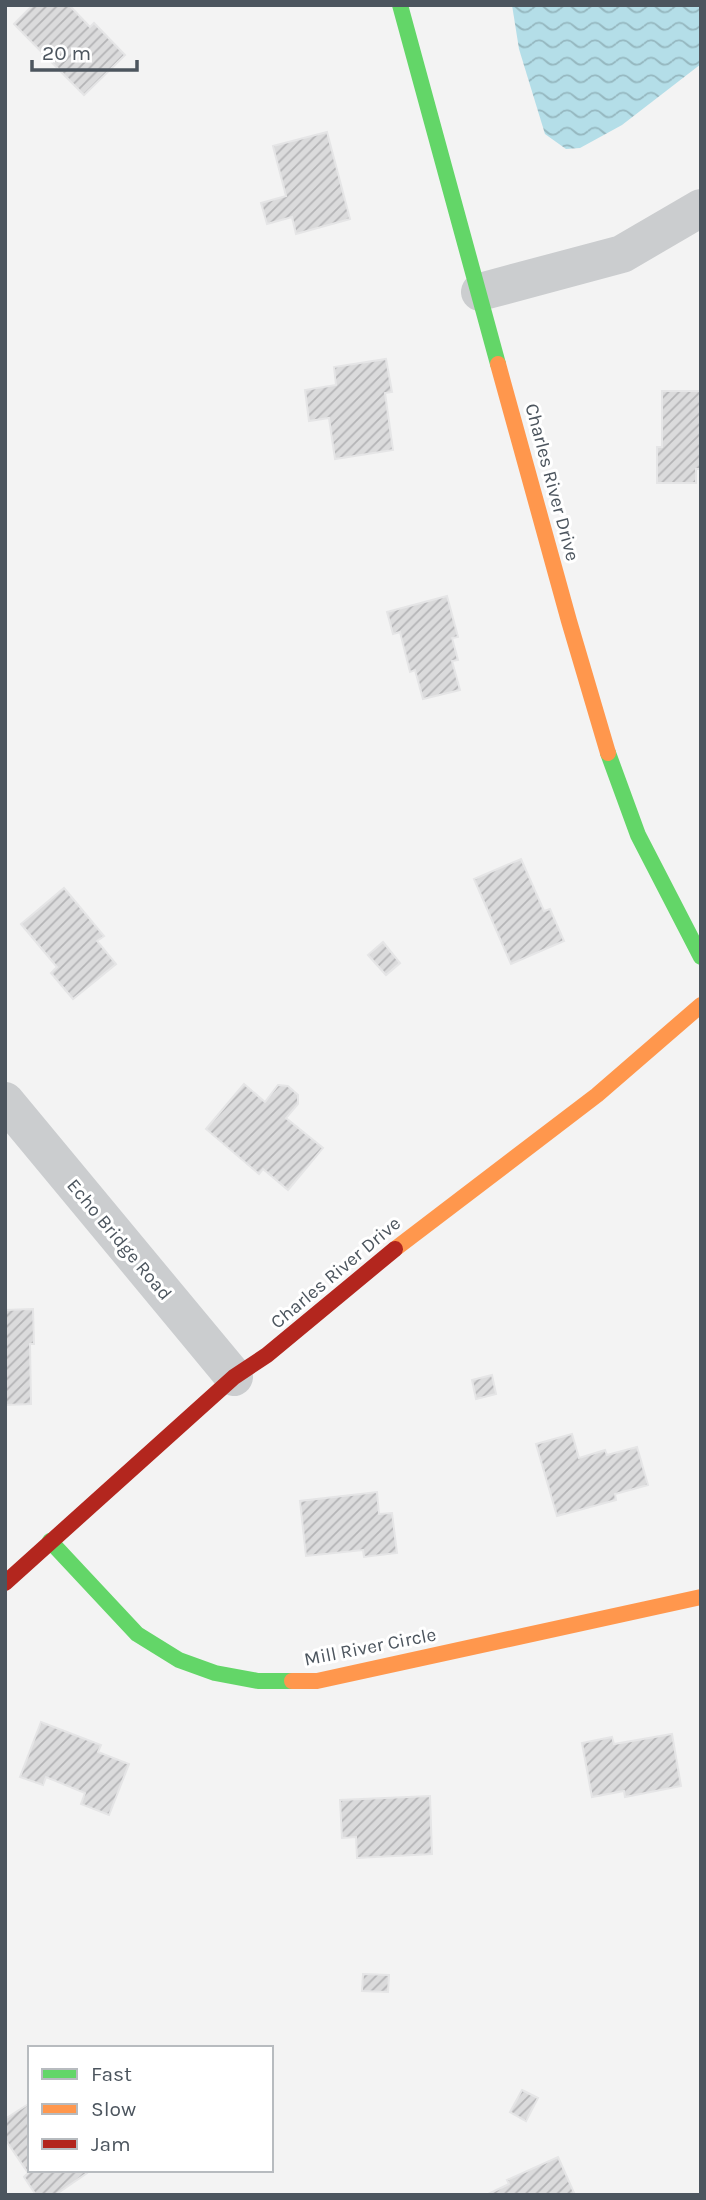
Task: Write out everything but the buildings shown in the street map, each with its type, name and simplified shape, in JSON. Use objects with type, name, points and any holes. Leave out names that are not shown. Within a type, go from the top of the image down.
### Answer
[{"type":"street","name":"Charles River Drive","points":[[400,5],[569,621],[608,752],[638,835],[701,957]]},
{"type":"street","points":[[480,292],[622,254],[701,208]]},
{"type":"street","name":"Charles River Drive","points":[[5,1583],[234,1377],[267,1355],[417,1231],[597,1095],[701,1005]]},
{"type":"street","name":"Echo Bridge Road","points":[[5,1101],[234,1377]]},
{"type":"street","name":"Mill River Circle","points":[[50,1541],[138,1634],[179,1660],[215,1673],[258,1681],[317,1681],[701,1597]]},
{"type":"water","points":[[512,5],[701,5],[701,64],[622,125],[580,148],[566,149],[545,134],[519,49]]},
{"type":"traffic: fast","points":[[400,5],[498,364]]},
{"type":"traffic: fast","points":[[608,753],[638,835],[701,957]]},
{"type":"traffic: fast","points":[[50,1541],[137,1634],[179,1660],[215,1673],[258,1681],[292,1681]]},
{"type":"traffic: slow","points":[[498,364],[608,753]]},
{"type":"traffic: slow","points":[[395,1249],[597,1095],[701,1005]]},
{"type":"traffic: slow","points":[[292,1681],[317,1681],[701,1597]]},
{"type":"traffic: jam","points":[[5,1583],[234,1377],[267,1355],[395,1249]]}]
